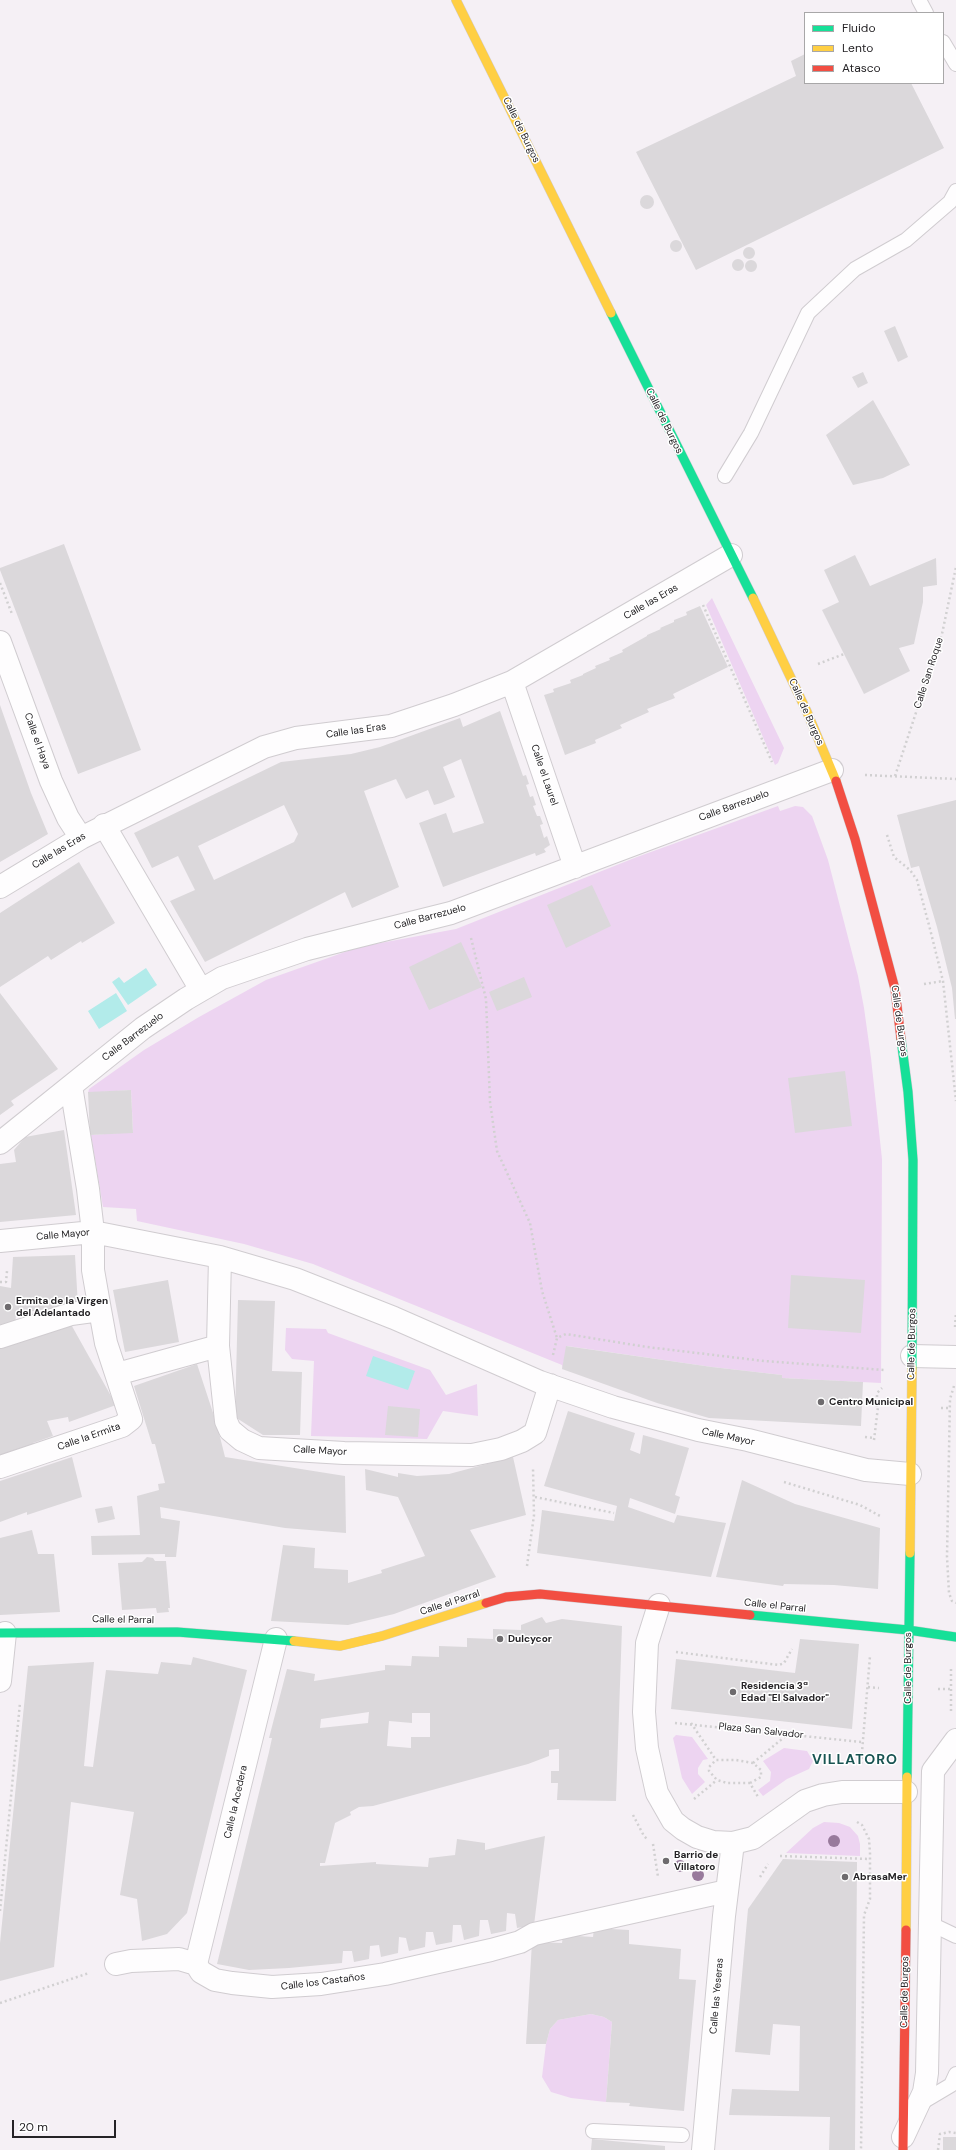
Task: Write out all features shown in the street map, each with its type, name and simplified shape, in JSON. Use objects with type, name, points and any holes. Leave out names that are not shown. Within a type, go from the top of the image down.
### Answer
[{"type":"street","name":"Calle de Burgos","points":[[456,0],[774,640],[832,770],[856,839],[896,989],[908,1092],[913,1160],[903,2144]]},
{"type":"street","name":"Calle las Eras","points":[[0,887],[104,825],[264,747],[296,738],[391,726],[454,705],[512,682],[731,555]]},
{"type":"street","name":"Calle el Haya","points":[[0,642],[5,671],[51,781],[68,818],[81,838]]},
{"type":"street","name":"Calle el Laurel","points":[[512,682],[575,867]]},
{"type":"street","name":"Calle Barrezuelo","points":[[0,1143],[143,1028],[222,978],[307,949],[463,908],[832,770]]},
{"type":"street","points":[[104,825],[201,990]]},
{"type":"street","points":[[71,1086],[93,1232]]},
{"type":"street","name":"Calle Mayor","points":[[0,1241],[93,1232],[220,1257],[295,1279],[394,1318],[550,1385],[613,1407],[698,1430],[748,1440],[866,1470],[910,1474]]},
{"type":"street","name":"Calle la Ermita","points":[[0,1467],[122,1426],[131,1419],[106,1343],[93,1270],[93,1232]]},
{"type":"street","name":"Calle Mayor","points":[[220,1257],[218,1346],[226,1421],[230,1430],[242,1440],[259,1448],[351,1453],[472,1455],[501,1449],[522,1442],[535,1433]]},
{"type":"street","points":[[4,1336],[66,1316],[100,1310]]},
{"type":"street","points":[[117,1374],[218,1346]]},
{"type":"street","points":[[912,1356],[956,1358]]},
{"type":"street","points":[[535,1433],[550,1385]]},
{"type":"street","name":"Calle el Parral","points":[[2,1633],[74,1631],[177,1632],[276,1639],[325,1646],[340,1646],[358,1643],[492,1601],[526,1594],[556,1594],[908,1630],[955,1637]]},
{"type":"street","points":[[659,1605],[647,1643],[644,1712],[648,1748],[657,1793],[673,1821],[683,1829],[697,1837],[713,1842],[733,1843],[753,1838],[805,1801],[823,1795],[842,1792],[906,1792]]},
{"type":"street","points":[[0,1681],[2,1633]]},
{"type":"street","name":"Calle la Acedera","points":[[196,1964],[276,1639]]},
{"type":"street","name":"Calle de Burgos","points":[[903,2144],[924,2092],[927,2073],[933,1771],[956,1740]]},
{"type":"street","name":"Calle las Yeseras","points":[[703,2150],[727,1891],[733,1843]]},
{"type":"street","name":"Calle los Castaños","points":[[116,1964],[131,1961],[179,1959],[196,1964],[201,1972],[215,1980],[272,1988],[297,1987],[385,1974],[491,1950],[520,1942],[534,1934],[727,1891]]},
{"type":"lane","points":[[919,0],[925,12]]},
{"type":"lane","points":[[725,476],[752,433],[808,313],[855,269],[906,240],[950,202],[956,191]]},
{"type":"lane","points":[[929,1923],[956,1936]]},
{"type":"lane","points":[[919,2104],[951,2085],[956,2074]]},
{"type":"lane","points":[[593,2131],[682,2135]]},
{"type":"path","name":"Calle San Roque","points":[[895,776],[942,634],[956,567]]},
{"type":"path","points":[[0,583],[14,620]]},
{"type":"path","points":[[701,602],[772,763]]},
{"type":"path","points":[[818,664],[844,654]]},
{"type":"path","points":[[815,657],[821,670]]},
{"type":"path","points":[[832,770],[867,775],[956,779]]},
{"type":"path","points":[[866,771],[869,782]]},
{"type":"path","points":[[885,830],[894,857],[910,870],[916,880],[930,929],[943,985],[956,1101]]},
{"type":"path","points":[[463,908],[480,966],[486,999],[490,1102],[497,1150],[530,1223],[542,1291],[557,1338],[551,1360]]},
{"type":"path","points":[[955,1335],[956,1312]]},
{"type":"path","points":[[557,1338],[566,1334],[647,1347],[764,1361],[886,1370]]},
{"type":"path","points":[[886,1362],[886,1377]]},
{"type":"path","points":[[877,1407],[877,1393],[886,1384]]},
{"type":"path","points":[[956,1384],[950,1399],[947,1557],[949,1593],[952,1601],[956,1604]]},
{"type":"path","points":[[527,1569],[533,1530],[535,1497],[533,1456],[535,1433]]},
{"type":"path","points":[[782,1481],[860,1505],[880,1516],[882,1522]]},
{"type":"path","points":[[535,1497],[614,1513]]},
{"type":"path","points":[[950,1715],[951,1656],[955,1637]]},
{"type":"path","points":[[674,1651],[779,1665],[786,1661],[795,1644]]},
{"type":"path","points":[[854,1765],[862,1763],[862,1742],[864,1739],[870,1652]]},
{"type":"path","points":[[0,1911],[21,1698]]},
{"type":"path","name":"Plaza San Salvador","points":[[668,1723],[691,1723],[862,1742]]},
{"type":"path","points":[[691,1723],[716,1760]]},
{"type":"path","points":[[753,1763],[788,1734]]},
{"type":"path","points":[[716,1760],[736,1760],[753,1763],[761,1770],[761,1777],[750,1783],[727,1783],[717,1780],[709,1771],[709,1767],[716,1760]]},
{"type":"path","points":[[693,1800],[717,1780]]},
{"type":"path","points":[[750,1783],[761,1802]]},
{"type":"path","points":[[630,1809],[644,1836],[660,1847]]},
{"type":"path","points":[[855,1821],[862,1825],[869,1838],[870,1859],[870,1899],[864,1915],[861,2150]]},
{"type":"path","points":[[774,1855],[870,1859]]},
{"type":"path","points":[[0,2003],[116,1964]]},
{"type":"path","points":[[938,2150],[940,2134],[949,2132],[956,2133]]},
{"type":"shaded area","points":[[712,598],[784,748],[778,763],[775,765],[706,605]]},
{"type":"shaded area","points":[[778,806],[780,811],[795,806],[803,807],[812,816],[828,860],[858,976],[864,1008],[882,1159],[881,1383],[782,1378],[782,1375],[712,1367],[567,1346],[562,1370],[562,1365],[313,1264],[244,1244],[137,1221],[136,1209],[103,1207],[91,1135],[133,1132],[131,1090],[88,1093],[89,1089],[144,1050],[199,1017],[266,980],[359,947],[456,929],[637,857]]},
{"type":"shaded area","points":[[286,1328],[326,1329],[328,1333],[430,1370],[446,1395],[477,1384],[478,1416],[443,1411],[427,1439],[311,1436],[314,1361],[292,1359],[285,1350]]},
{"type":"shaded area","points":[[676,1735],[692,1737],[708,1759],[703,1760],[698,1768],[698,1774],[705,1782],[692,1794],[682,1778],[673,1738]]},
{"type":"shaded area","points":[[784,1748],[807,1751],[813,1761],[809,1769],[787,1779],[763,1796],[758,1790],[770,1781],[771,1772],[763,1761]]},
{"type":"shaded area","points":[[824,1822],[839,1823],[850,1827],[858,1836],[860,1856],[786,1853],[813,1828]]},
{"type":"shaded area","points":[[591,2014],[604,2017],[612,2022],[606,2102],[571,2098],[551,2092],[542,2077],[546,2044],[550,2029],[558,2020]]},
{"type":"water","points":[[146,968],[157,985],[128,1005],[112,982],[119,977],[124,983]]},
{"type":"water","points":[[116,993],[127,1011],[99,1029],[88,1011]]},
{"type":"water","points":[[373,1356],[415,1371],[408,1390],[366,1376]]},
{"type":"building","points":[[804,54],[804,84],[912,84],[944,148],[696,270],[636,152],[796,76],[791,61]]},
{"type":"building","points":[[644,195],[650,195],[654,199],[654,205],[650,209],[644,209],[640,205],[640,199]]},
{"type":"building","points":[[674,240],[678,240],[682,246],[678,252],[674,252],[670,248],[670,244]]},
{"type":"building","points":[[751,247],[754,248],[754,258],[747,259],[744,258],[743,251],[744,248]]},
{"type":"building","points":[[740,259],[743,260],[743,270],[736,271],[733,270],[732,263],[733,260]]},
{"type":"building","points":[[751,260],[755,262],[757,266],[755,270],[751,272],[747,270],[745,266],[747,262]]},
{"type":"building","points":[[895,326],[908,357],[898,362],[884,331]]},
{"type":"building","points":[[863,372],[868,383],[858,388],[852,377]]},
{"type":"building","points":[[873,400],[910,465],[883,478],[853,485],[826,435]]},
{"type":"building","points":[[64,544],[141,750],[78,774],[0,570],[0,568]]},
{"type":"building","points":[[855,555],[870,586],[936,558],[937,585],[923,587],[923,602],[914,644],[899,648],[910,671],[864,694],[822,610],[839,602],[824,570]]},
{"type":"building","points":[[700,606],[728,667],[673,694],[675,698],[647,709],[649,712],[620,725],[622,728],[595,740],[596,743],[565,755],[544,695],[554,692],[553,689],[571,683],[570,680],[596,668],[595,666],[610,660],[609,658],[623,652],[622,650],[647,635],[674,622],[674,620],[687,615],[686,612]]},
{"type":"building","points":[[0,705],[31,793],[48,834],[0,862]]},
{"type":"building","points":[[500,711],[523,776],[526,775],[529,784],[526,785],[530,797],[533,796],[536,805],[533,806],[537,816],[540,816],[543,824],[540,825],[544,838],[547,836],[550,845],[544,849],[546,852],[536,856],[535,853],[443,887],[419,823],[446,813],[453,833],[484,823],[461,759],[443,767],[455,797],[441,803],[434,805],[428,790],[406,799],[396,779],[364,791],[399,887],[352,908],[345,892],[205,962],[170,901],[195,890],[178,856],[152,868],[134,833],[281,762],[351,754],[380,747],[460,718],[463,727]],"holes":[[[284,805],[298,834],[294,842],[214,880],[198,846]]]},
{"type":"building","points":[[956,800],[955,1019],[952,988],[937,927],[919,866],[911,868],[897,815]]},
{"type":"building","points":[[79,862],[115,923],[82,943],[81,941],[51,960],[48,956],[0,987],[0,913]]},
{"type":"building","points":[[592,885],[611,926],[566,948],[547,905]]},
{"type":"building","points":[[461,942],[482,987],[429,1010],[409,967]]},
{"type":"building","points":[[524,977],[532,997],[497,1011],[489,992]]},
{"type":"building","points":[[0,993],[58,1069],[11,1101],[14,1105],[0,1115]]},
{"type":"building","points":[[845,1071],[852,1126],[795,1133],[788,1078]]},
{"type":"building","points":[[131,1090],[133,1133],[90,1135],[88,1092]]},
{"type":"building","points":[[64,1130],[76,1215],[0,1222],[0,1164],[16,1162],[14,1150],[25,1137]]},
{"type":"building","points":[[75,1255],[78,1306],[16,1313],[15,1328],[0,1326],[0,1286],[11,1288],[13,1257]]},
{"type":"building","points":[[791,1275],[865,1280],[861,1333],[788,1328]]},
{"type":"building","points":[[168,1280],[179,1342],[125,1352],[113,1290]]},
{"type":"building","points":[[238,1300],[275,1301],[272,1371],[302,1372],[300,1435],[263,1435],[235,1417]]},
{"type":"building","points":[[68,1319],[116,1405],[69,1422],[68,1417],[47,1421],[53,1436],[33,1443],[34,1448],[0,1460],[0,1345]]},
{"type":"building","points":[[566,1346],[712,1367],[782,1375],[782,1378],[863,1382],[861,1426],[709,1418],[657,1403],[562,1369]]},
{"type":"building","points":[[197,1364],[217,1425],[225,1457],[345,1476],[346,1533],[285,1528],[160,1507],[161,1518],[180,1521],[176,1557],[165,1557],[165,1554],[92,1555],[91,1536],[140,1535],[137,1496],[159,1490],[158,1484],[165,1483],[155,1444],[152,1444],[134,1386]]},
{"type":"building","points":[[388,1406],[420,1409],[418,1437],[385,1435]]},
{"type":"building","points":[[568,1411],[635,1433],[630,1450],[640,1454],[643,1435],[689,1448],[675,1495],[680,1497],[675,1514],[630,1498],[628,1507],[674,1523],[677,1515],[726,1523],[711,1577],[537,1553],[542,1510],[614,1521],[617,1506],[544,1486]]},
{"type":"building","points":[[72,1457],[82,1497],[27,1515],[27,1512],[0,1522],[0,1481]]},
{"type":"building","points":[[513,1457],[526,1515],[470,1530],[496,1577],[394,1614],[348,1625],[271,1621],[283,1545],[315,1548],[314,1568],[348,1570],[348,1583],[382,1573],[381,1570],[425,1556],[398,1497],[366,1490],[365,1469],[398,1477],[398,1473],[417,1476],[449,1474]]},
{"type":"building","points":[[742,1480],[795,1504],[880,1528],[878,1589],[834,1585],[784,1584],[783,1586],[716,1577]]},
{"type":"building","points":[[112,1506],[115,1519],[98,1523],[95,1509]]},
{"type":"building","points":[[32,1530],[38,1554],[54,1554],[60,1612],[0,1615],[0,1538]]},
{"type":"building","points":[[147,1557],[153,1558],[155,1561],[166,1561],[170,1608],[168,1608],[169,1612],[157,1613],[156,1608],[122,1610],[118,1563],[142,1562]]},
{"type":"building","points":[[542,1617],[546,1623],[562,1619],[622,1626],[616,1801],[557,1800],[558,1783],[551,1783],[551,1771],[559,1771],[559,1749],[549,1750],[549,1756],[528,1764],[373,1806],[359,1807],[350,1812],[351,1815],[335,1823],[325,1863],[320,1863],[320,1866],[376,1862],[376,1864],[428,1867],[429,1858],[455,1855],[457,1839],[485,1843],[485,1850],[545,1836],[534,1925],[517,1928],[515,1914],[507,1913],[506,1931],[491,1934],[488,1920],[480,1920],[479,1936],[464,1940],[461,1925],[453,1925],[452,1942],[436,1945],[433,1932],[426,1932],[425,1947],[409,1951],[406,1938],[399,1937],[398,1953],[381,1957],[379,1945],[370,1946],[369,1959],[354,1962],[352,1951],[343,1951],[342,1963],[249,1970],[217,1964],[269,1752],[272,1738],[269,1738],[287,1669],[315,1674],[314,1681],[385,1670],[385,1665],[411,1666],[412,1656],[439,1657],[439,1646],[467,1647],[467,1638],[493,1639],[493,1629],[521,1630],[521,1625]],"holes":[[[369,1712],[368,1723],[320,1728],[321,1719]],[[412,1713],[430,1713],[430,1737],[411,1737],[411,1748],[387,1746],[389,1721],[412,1723]]]},
{"type":"building","points":[[800,1639],[859,1644],[852,1729],[671,1709],[676,1659],[795,1673]]},
{"type":"building","points":[[193,1657],[247,1670],[187,1913],[167,1934],[142,1941],[137,1899],[120,1895],[134,1812],[71,1802],[54,1967],[0,1981],[0,1943],[28,1666],[94,1662],[84,1766],[93,1767],[106,1670],[158,1674],[161,1662],[191,1665]]},
{"type":"building","points":[[783,1859],[857,1862],[855,2150],[829,2150],[830,2117],[729,2115],[732,2089],[799,2091],[800,2026],[773,2024],[770,2055],[735,2052],[748,1909]]},
{"type":"building","points":[[594,1928],[629,1930],[629,1944],[681,1949],[679,1979],[696,1980],[684,2111],[629,2106],[630,2103],[606,2102],[612,2022],[604,2017],[591,2014],[558,2020],[550,2029],[546,2044],[526,2044],[532,1942],[562,1943],[563,1935],[593,1937]]},
{"type":"building","points":[[943,2137],[956,2137],[956,2150],[943,2150]]},
{"type":"building","points":[[592,2139],[665,2146],[665,2150],[591,2150]]},
{"type":"traffic: fast","points":[[611,313],[753,598]]},
{"type":"traffic: fast","points":[[901,1039],[908,1092],[913,1160],[912,1368]]},
{"type":"traffic: fast","points":[[907,1777],[910,1553]]},
{"type":"traffic: fast","points":[[750,1615],[908,1630],[956,1637]]},
{"type":"traffic: fast","points":[[0,1633],[177,1632],[294,1641]]},
{"type":"traffic: slow","points":[[456,0],[611,313]]},
{"type":"traffic: slow","points":[[753,598],[807,712],[836,781]]},
{"type":"traffic: slow","points":[[910,1553],[912,1368]]},
{"type":"traffic: slow","points":[[294,1641],[340,1646],[382,1636],[486,1603]]},
{"type":"traffic: slow","points":[[906,1930],[907,1777]]},
{"type":"traffic: jam","points":[[836,781],[855,839],[895,989],[901,1039]]},
{"type":"traffic: jam","points":[[486,1603],[506,1597],[540,1594],[750,1615]]},
{"type":"traffic: jam","points":[[903,2150],[906,1930]]},
{"type":"place","name":"Ermita de la Virgen del Adelantado","points":[[8,1307]]},
{"type":"place","name":"Centro Municipal","points":[[821,1402]]},
{"type":"place","name":"Dulcycor","points":[[500,1639]]},
{"type":"place","name":"Residencia 3ª Edad \"El Salvador\"","points":[[733,1692]]},
{"type":"place","name":"Barrio de Villatoro","points":[[666,1861]]},
{"type":"place","name":"AbrasaMer","points":[[845,1877]]},
{"type":"district","name":"VILLATORO","points":[[855,1760]]}]
